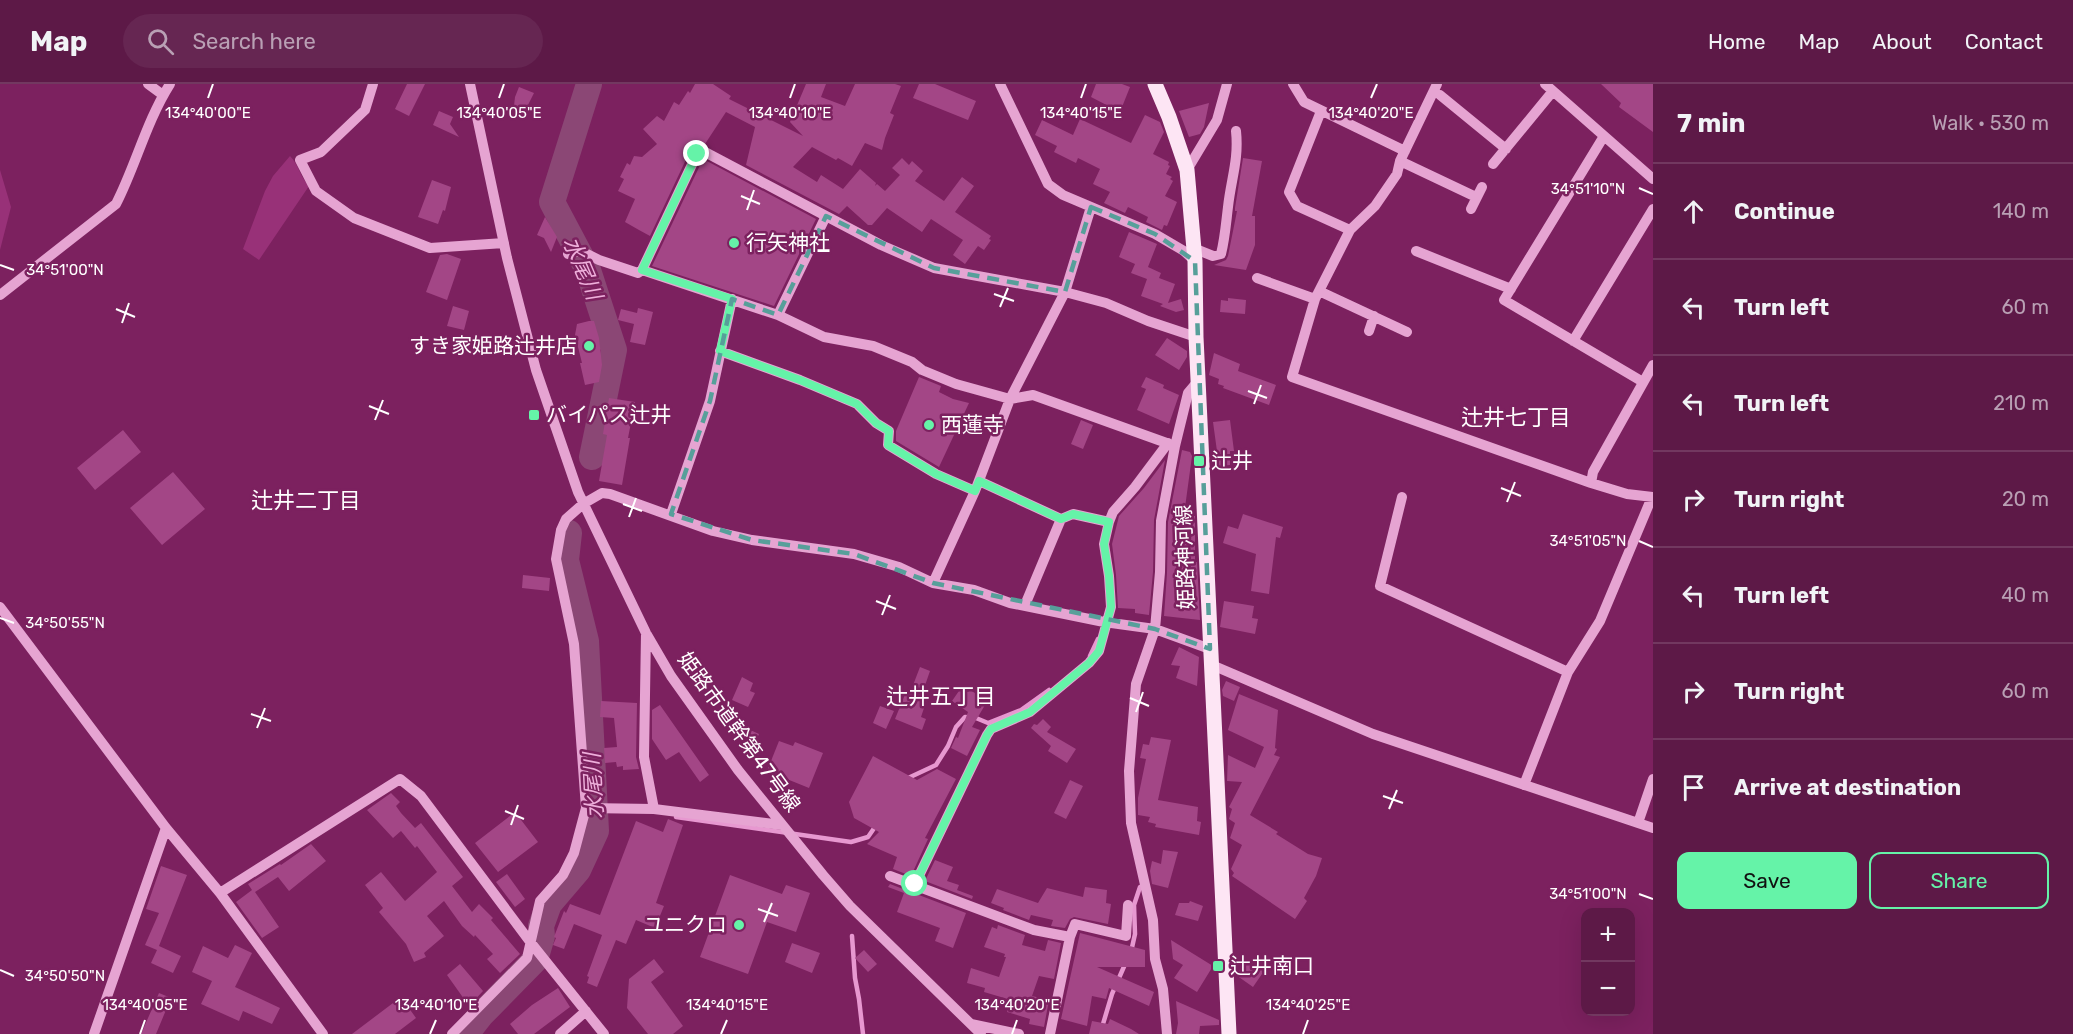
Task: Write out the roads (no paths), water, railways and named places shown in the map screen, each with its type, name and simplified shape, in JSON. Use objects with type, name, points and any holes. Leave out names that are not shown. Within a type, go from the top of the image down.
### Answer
[{"type":"main road","name":"姫路神河線","points":[[1155,84],[1187,170],[1194,254],[1229,1034]]},
{"type":"street","points":[[148,84],[163,95]]},
{"type":"street","points":[[0,296],[116,204],[143,137],[170,84]]},
{"type":"street","points":[[373,84],[365,110],[321,152],[300,160],[316,191],[354,218],[430,248],[504,243]]},
{"type":"street","name":"姫路市道幹第47号線","points":[[470,84],[504,243],[536,370],[583,504],[646,633],[671,676],[696,712],[782,825],[850,906],[981,1034]]},
{"type":"street","points":[[1000,84],[1048,184],[1063,195],[1155,234],[1184,251],[1194,254],[1213,256],[1221,254],[1228,223],[1228,208],[1238,151],[1236,131]]},
{"type":"street","points":[[1187,170],[1217,120],[1227,84]]},
{"type":"street","points":[[1293,84],[1304,102],[1406,151]]},
{"type":"street","points":[[1493,164],[1549,88],[1653,179]]},
{"type":"street","points":[[1506,149],[1439,89],[1400,161],[1397,174],[1375,206],[1350,230],[1317,295],[1292,377],[1591,483],[1628,494],[1653,497],[1600,621],[1568,672],[1524,785]]},
{"type":"street","points":[[1321,111],[1289,192],[1297,206],[1350,230]]},
{"type":"street","points":[[1604,136],[1504,300],[1643,382]]},
{"type":"street","points":[[568,254],[581,251],[599,260],[638,273],[642,270],[697,154],[703,151],[881,245],[934,268],[1065,292],[1106,303],[1148,321],[1196,337]]},
{"type":"street","points":[[1400,161],[1476,198]]},
{"type":"street","points":[[1471,209],[1482,187]]},
{"type":"street","points":[[933,584],[977,486],[1010,399],[1065,292],[1091,207]]},
{"type":"street","points":[[1573,341],[1653,208]]},
{"type":"street","points":[[778,315],[825,216]]},
{"type":"street","points":[[1416,251],[1511,289]]},
{"type":"street","points":[[642,270],[778,315],[824,337],[873,346],[956,384],[1010,399],[1033,394],[1171,444]]},
{"type":"street","points":[[1257,278],[1317,295],[1374,316],[1407,332]]},
{"type":"street","points":[[671,514],[710,401],[732,299]]},
{"type":"street","points":[[1369,331],[1374,316]]},
{"type":"street","points":[[720,351],[800,380],[857,404],[876,423],[889,431],[888,445],[936,474],[977,486],[1061,519],[1073,514],[1109,522]]},
{"type":"street","points":[[1591,483],[1593,472],[1653,365]]},
{"type":"street","points":[[1167,1034],[1163,989],[1155,959],[1154,920],[1131,823],[1129,771],[1136,684],[1155,629],[1160,572],[1161,521],[1171,444],[1188,393],[1199,380]]},
{"type":"street","points":[[915,884],[991,729],[1030,712],[1089,663],[1099,651],[1111,607],[1104,544],[1109,522],[1113,512],[1171,444]]},
{"type":"street","points":[[452,1034],[526,958],[540,901],[564,875],[574,853],[586,808],[574,644],[556,559],[561,530],[566,519],[583,504],[602,493],[671,514],[713,531],[752,540],[854,554],[899,567],[933,584],[974,590],[1010,603],[1108,623],[1155,629],[1210,649]]},
{"type":"street","points":[[1402,497],[1380,586],[1568,672]]},
{"type":"street","points":[[1025,605],[1061,519]]},
{"type":"street","points":[[0,607],[166,828],[220,893],[323,1034]]},
{"type":"street","points":[[0,622],[13,625]]},
{"type":"street","points":[[646,633],[644,757],[654,809]]},
{"type":"street","points":[[1212,665],[1373,734],[1653,828]]},
{"type":"street","points":[[220,893],[400,779],[421,796],[531,943],[604,1034]]},
{"type":"street","points":[[1638,823],[1653,779]]},
{"type":"street","points":[[586,808],[654,809],[782,825]]},
{"type":"street","points":[[94,1034],[166,828]]},
{"type":"street","points":[[890,876],[1034,930],[1070,937]]},
{"type":"street","points":[[1050,1034],[1070,937],[1075,924],[1126,936],[1128,905]]},
{"type":"street","points":[[560,1034],[586,1011]]},
{"type":"street","points":[[971,1024],[1019,1034]]},
{"type":"waterway","name":"水尾川","points":[[589,84],[552,202],[588,270],[614,350],[592,457]]},
{"type":"waterway","name":"水尾川","points":[[466,1034],[481,1015],[535,960],[542,936],[541,926],[549,904],[578,870],[596,831],[586,641],[566,560],[569,533]]},
{"type":"waterway","points":[[1090,656],[1098,639]]},
{"type":"waterway","points":[[906,779],[936,765],[956,727],[965,717],[976,718],[988,723],[1021,710],[1049,690]]},
{"type":"waterway","points":[[676,817],[851,842],[868,837],[877,824]]},
{"type":"waterway","points":[[1131,952],[1135,934],[1134,905],[1140,887]]},
{"type":"waterway","points":[[852,936],[863,1034]]},
{"type":"waterway","points":[[1100,1034],[1112,994],[1126,962]]},
{"type":"place","name":"行矢神社","points":[[734,243]]},
{"type":"place","name":"すき家姫路辻井店","points":[[589,346]]},
{"type":"place","name":"バイパス辻井","points":[[534,415]]},
{"type":"place","name":"西蓮寺","points":[[929,425]]},
{"type":"place","name":"辻井","points":[[1199,461]]},
{"type":"place","name":"ユニクロ","points":[[739,925]]},
{"type":"place","name":"辻井南口","points":[[1218,966]]},
{"type":"district","name":"辻井七丁目","points":[[1516,417]]},
{"type":"district","name":"辻井二丁目","points":[[306,500]]},
{"type":"district","name":"辻井五丁目","points":[[941,696]]}]
